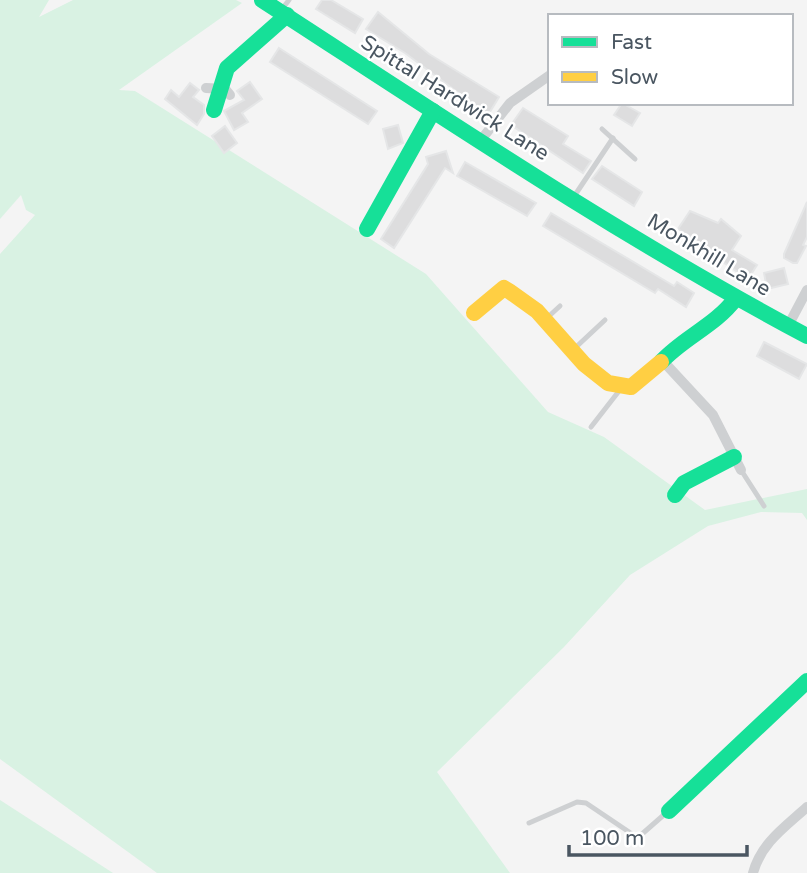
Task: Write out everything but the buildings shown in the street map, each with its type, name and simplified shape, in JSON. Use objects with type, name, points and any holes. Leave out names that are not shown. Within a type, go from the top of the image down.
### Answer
[{"type":"street","name":"Spittal Hardwick Lane","points":[[262,0],[285,9],[433,111],[627,230]]},
{"type":"street","points":[[214,110],[227,68],[285,9]]},
{"type":"street","points":[[481,140],[510,103],[548,76]]},
{"type":"street","points":[[367,229],[433,111]]},
{"type":"street","name":"Monkhill Lane","points":[[627,230],[736,298],[807,336]]},
{"type":"street","points":[[474,313],[501,282],[545,319],[593,372],[613,387],[620,388],[637,384],[662,360],[720,321],[736,298]]},
{"type":"street","points":[[788,326],[807,290]]},
{"type":"street","points":[[662,360],[713,415],[738,463],[684,483],[675,495]]},
{"type":"street","points":[[668,811],[807,681]]},
{"type":"street","points":[[753,873],[757,859],[767,843],[807,807]]},
{"type":"lane","points":[[602,129],[635,159]]},
{"type":"lane","points":[[574,198],[613,138]]},
{"type":"lane","points":[[545,319],[560,306]]},
{"type":"lane","points":[[573,350],[605,320]]},
{"type":"lane","points":[[591,427],[620,388]]},
{"type":"lane","points":[[738,463],[764,506]]},
{"type":"lane","points":[[530,822],[577,802],[586,803],[635,836],[642,834],[668,811]]},
{"type":"green space","points":[[0,0],[49,0],[39,17],[73,0],[236,0],[242,3],[119,90],[135,91],[426,274],[548,412],[604,437],[705,510],[807,489],[807,520],[802,513],[761,512],[708,526],[630,575],[564,647],[437,772],[510,873],[157,873],[0,759],[0,254],[35,215],[26,210],[21,195],[0,219]]},
{"type":"green space","points":[[0,800],[113,873],[0,873]]},
{"type":"traffic: fast","points":[[262,0],[599,216],[807,336]]},
{"type":"traffic: fast","points":[[214,110],[227,68],[287,15]]},
{"type":"traffic: fast","points":[[367,229],[433,111]]},
{"type":"traffic: fast","points":[[661,362],[679,345],[719,316],[736,298]]},
{"type":"traffic: fast","points":[[675,495],[684,483],[734,457]]},
{"type":"traffic: fast","points":[[669,811],[807,681]]},
{"type":"traffic: slow","points":[[474,313],[504,288],[537,311],[584,364],[608,383],[631,387],[661,362]]}]
